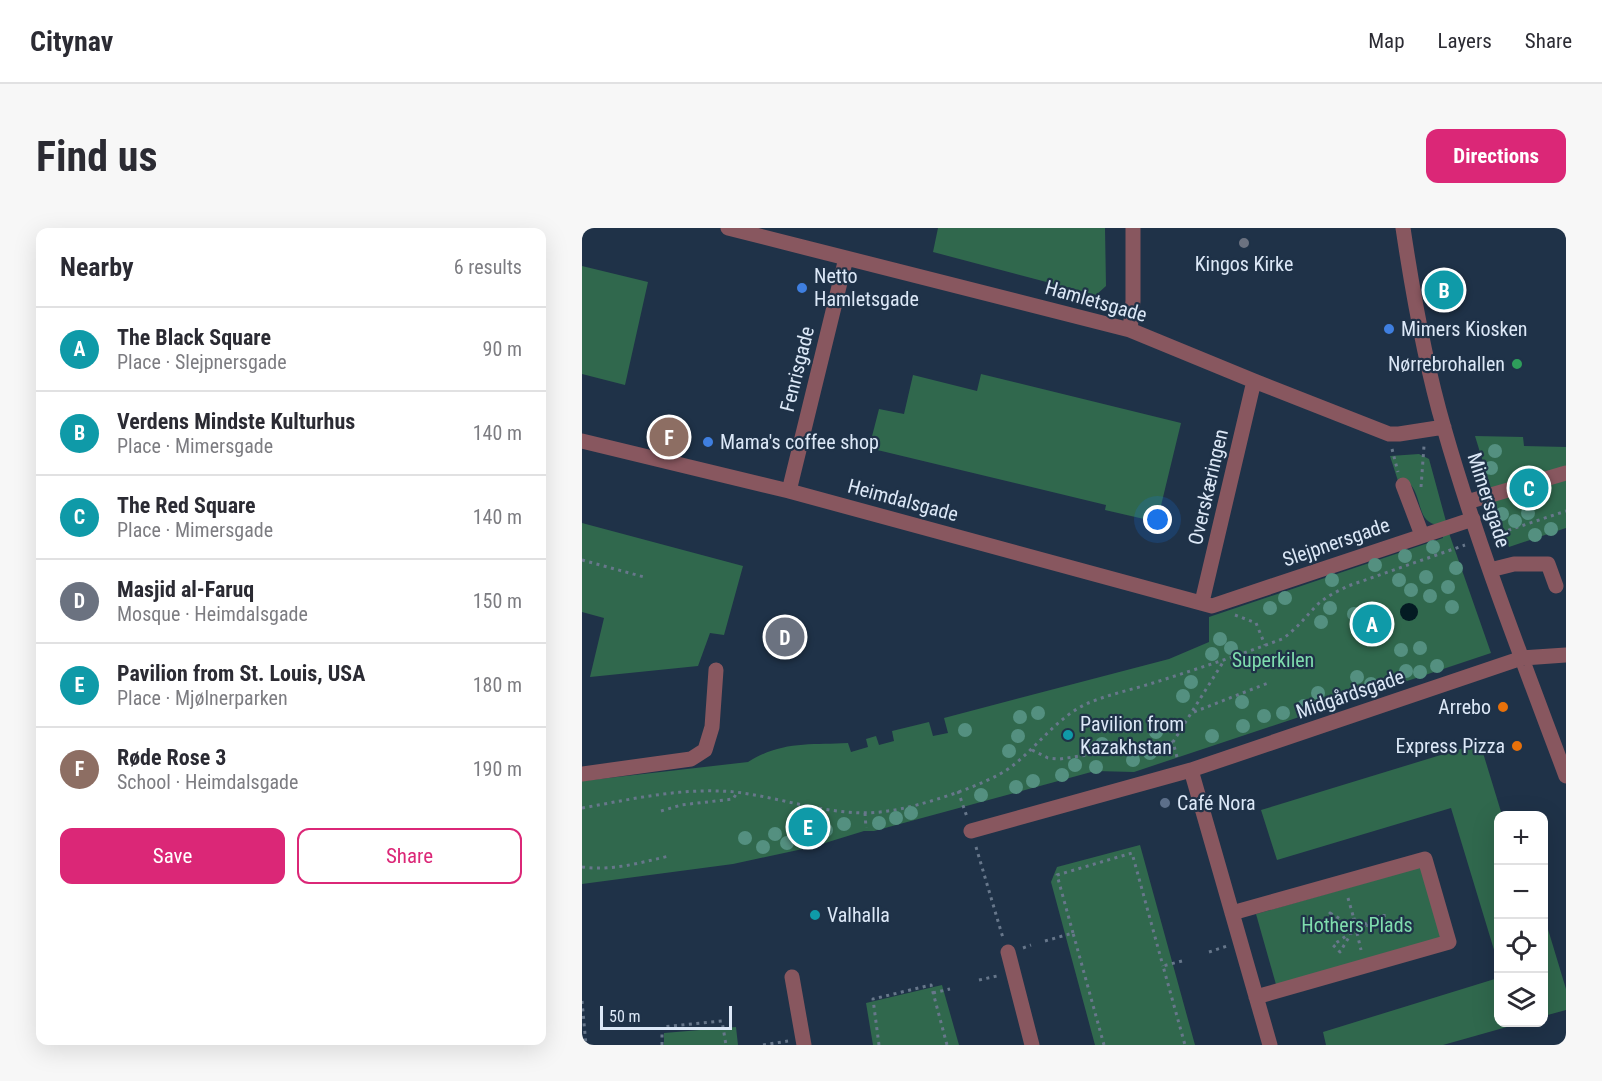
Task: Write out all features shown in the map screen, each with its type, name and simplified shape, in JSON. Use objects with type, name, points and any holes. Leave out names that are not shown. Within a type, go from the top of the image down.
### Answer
[{"type":"street","name":"Hamletsgade","points":[[728,228],[1130,330],[1389,434],[1399,435],[1444,427]]},
{"type":"street","points":[[1130,330],[1133,301],[1133,228]]},
{"type":"street","name":"Mimersgade","points":[[1402,228],[1420,324],[1444,427],[1490,570],[1566,776]]},
{"type":"street","name":"Fenrisgade","points":[[789,491],[846,258]]},
{"type":"street","name":"Overskæringen","points":[[1207,604],[1254,381]]},
{"type":"street","name":"Heimdalsgade","points":[[582,441],[789,491],[1207,604]]},
{"type":"street","points":[[1467,502],[1566,473]]},
{"type":"street","points":[[1403,485],[1422,535]]},
{"type":"street","name":"Slejpnersgade","points":[[1207,604],[1473,519]]},
{"type":"street","points":[[1490,570],[1514,564],[1548,564],[1556,586]]},
{"type":"street","points":[[1522,658],[1566,656]]},
{"type":"street","name":"Midgårdsgade","points":[[1191,770],[1522,658]]},
{"type":"street","points":[[582,774],[691,759],[705,750],[712,727],[716,670]]},
{"type":"street","points":[[971,831],[1191,770],[1270,1045]]},
{"type":"street","points":[[1232,913],[1425,859],[1449,942],[1256,997]]},
{"type":"street","points":[[1008,952],[1032,1045]]},
{"type":"street","points":[[792,977],[803,1042]]},
{"type":"path","points":[[1412,508],[1421,488],[1424,431]]},
{"type":"path","points":[[1389,434],[1393,458],[1403,485]]},
{"type":"path","points":[[584,809],[667,792],[704,790],[765,796],[842,812],[865,813],[909,807],[991,779],[1031,750],[1062,719],[1085,705],[1282,639],[1294,632],[1318,604],[1348,586],[1566,511]]},
{"type":"path","points":[[582,560],[644,577]]},
{"type":"path","points":[[1207,604],[1256,623],[1265,645]]},
{"type":"path","points":[[1191,770],[1178,761],[1173,742],[1226,659]]},
{"type":"path","points":[[1193,713],[1268,683]]},
{"type":"path","points":[[1031,750],[1047,758],[1060,759],[1173,742]]},
{"type":"path","points":[[958,791],[1008,952]]},
{"type":"path","points":[[661,811],[681,805],[733,799],[737,793]]},
{"type":"path","points":[[865,813],[866,828]]},
{"type":"path","points":[[1104,1045],[1057,875],[1132,853],[1185,1045]]},
{"type":"path","points":[[582,867],[598,869],[622,867],[669,856]]},
{"type":"path","points":[[1345,882],[1354,919]]},
{"type":"path","points":[[1349,924],[1327,922],[1330,913],[1349,924],[1352,932]]},
{"type":"path","points":[[1352,932],[1340,952],[1333,945],[1352,932],[1361,931],[1363,924],[1384,914],[1385,928],[1363,924],[1358,919],[1354,919]]},
{"type":"path","points":[[1349,924],[1354,919]]},
{"type":"path","points":[[1045,941],[1073,933]]},
{"type":"path","points":[[1162,966],[1182,961]]},
{"type":"path","points":[[879,1045],[873,999],[931,985],[947,1045]]},
{"type":"path","points":[[933,993],[950,989]]},
{"type":"path","points":[[582,1001],[584,1044]]},
{"type":"path","points":[[662,1045],[662,1027],[722,1021],[726,1045]]},
{"type":"path","points":[[763,1045],[803,1042]]},
{"type":"green space","points":[[938,228],[1105,228],[1106,286],[1096,295],[933,252]]},
{"type":"green space","points":[[582,266],[648,282],[625,385],[582,374]]},
{"type":"green space","points":[[981,374],[1181,423],[1157,522],[1105,510],[1106,505],[869,448],[879,409],[904,414],[913,375],[977,391]]},
{"type":"green space","points":[[1475,436],[1523,437],[1524,446],[1566,447],[1566,528],[1509,547]]},
{"type":"green space","name":"Superkilen","points":[[1419,454],[1429,459],[1450,536],[1491,653],[1134,772],[1095,771],[874,831],[864,831],[812,847],[733,864],[582,884],[582,781],[748,762],[772,750],[796,745],[848,743],[851,752],[868,747],[866,739],[876,736],[879,745],[894,741],[892,731],[929,722],[933,736],[948,733],[944,718],[1169,659],[1209,642],[1209,617],[1443,538],[1440,525],[1427,521],[1411,485],[1399,484],[1390,456]]},
{"type":"green space","points":[[582,523],[743,566],[724,635],[710,633],[698,666],[590,677],[604,618],[582,612]]},
{"type":"green space","points":[[1480,743],[1501,811],[1494,811],[1494,950],[1451,808],[1277,860],[1261,810]]},
{"type":"green space","points":[[1140,845],[1195,1045],[1095,1045],[1051,882],[1057,867]]},
{"type":"green space","name":"Hothers Plads","points":[[1421,867],[1442,941],[1277,988],[1256,914]]},
{"type":"green space","points":[[1548,929],[1566,989],[1566,1010],[1548,1015]]},
{"type":"green space","points":[[1494,979],[1494,1027],[1507,1027],[1443,1045],[1326,1045],[1323,1032]]},
{"type":"green space","points":[[942,985],[959,1045],[873,1045],[866,1003]]},
{"type":"green space","points":[[736,1027],[738,1045],[664,1045],[664,1033]]},
{"type":"water","points":[[1409,603],[1415,606],[1418,612],[1415,618],[1409,621],[1403,618],[1400,612],[1403,606]]},
{"type":"place","name":"Kingos Kirke","points":[[1244,243]]},
{"type":"place","name":"Netto Hamletsgade","points":[[802,288]]},
{"type":"place","name":"Verdens Mindste Kulturhus","points":[[1444,290]]},
{"type":"place","name":"Mimers Kiosken","points":[[1389,329]]},
{"type":"place","name":"Nørrebrohallen","points":[[1517,364]]},
{"type":"place","name":"Røde Rose 3","points":[[669,437]]},
{"type":"place","name":"Mama's coffee shop","points":[[708,442]]},
{"type":"place","name":"The Red Square","points":[[1529,488]]},
{"type":"place","name":"The Black Square","points":[[1372,624]]},
{"type":"place","name":"Masjid al-Faruq","points":[[785,637]]},
{"type":"place","name":"Arrebo","points":[[1503,707]]},
{"type":"place","name":"Pavilion from Kazakhstan","points":[[1068,735]]},
{"type":"place","name":"Express Pizza","points":[[1517,746]]},
{"type":"place","name":"Café Nora","points":[[1165,803]]},
{"type":"place","name":"Pavilion from St. Louis, USA","points":[[808,827]]},
{"type":"place","name":"Valhalla","points":[[815,915]]}]
